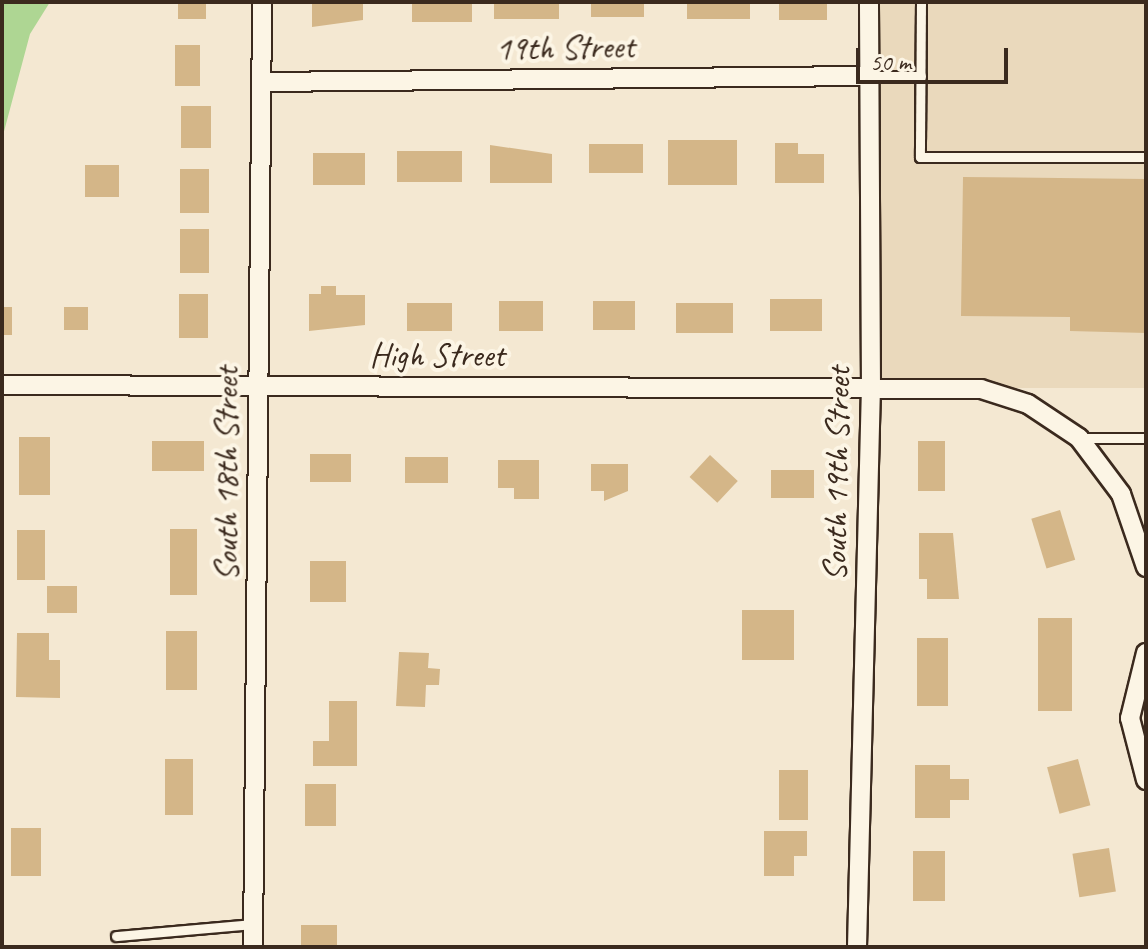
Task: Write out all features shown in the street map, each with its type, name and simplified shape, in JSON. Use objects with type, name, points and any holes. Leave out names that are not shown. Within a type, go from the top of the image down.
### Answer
[{"type":"street","name":"South 18th Street","points":[[253,947],[262,2]]},
{"type":"street","name":"South 19th Street","points":[[857,947],[871,388],[869,2]]},
{"type":"street","name":"19th Street","points":[[262,82],[869,76]]},
{"type":"street","name":"High Street","points":[[2,385],[981,389],[1028,404],[1079,438],[1121,494],[1141,544],[1146,567]]},
{"type":"street","points":[[1146,653],[1130,718],[1146,780]]},
{"type":"lane","points":[[921,2],[920,157],[1146,157]]},
{"type":"lane","points":[[869,76],[921,76]]},
{"type":"lane","points":[[1079,438],[1146,438]]},
{"type":"lane","points":[[116,936],[254,924]]},
{"type":"shaded area","points":[[869,2],[1146,2],[1146,388],[869,388]]},
{"type":"green space","points":[[2,2],[50,2],[30,34],[2,139]]},
{"type":"building","points":[[178,2],[206,2],[206,19],[178,19]]},
{"type":"building","points":[[312,2],[363,2],[363,20],[312,27]]},
{"type":"building","points":[[412,2],[472,2],[472,22],[412,22]]},
{"type":"building","points":[[494,2],[559,2],[559,19],[494,19]]},
{"type":"building","points":[[591,2],[644,2],[644,17],[591,17]]},
{"type":"building","points":[[687,2],[750,2],[750,19],[687,19]]},
{"type":"building","points":[[779,2],[827,2],[827,20],[779,20]]},
{"type":"building","points":[[175,45],[200,45],[200,86],[175,86]]},
{"type":"building","points":[[181,106],[211,106],[211,148],[181,148]]},
{"type":"building","points":[[668,140],[737,140],[737,185],[668,185]]},
{"type":"building","points":[[775,143],[798,143],[798,154],[824,154],[824,183],[775,183]]},
{"type":"building","points":[[589,144],[643,144],[643,173],[589,173]]},
{"type":"building","points":[[490,145],[552,154],[552,183],[490,183]]},
{"type":"building","points":[[397,151],[462,151],[462,182],[397,182]]},
{"type":"building","points":[[313,153],[365,153],[365,185],[313,185]]},
{"type":"building","points":[[85,165],[119,165],[119,197],[85,197]]},
{"type":"building","points":[[180,169],[209,169],[209,213],[180,213]]},
{"type":"building","points":[[963,177],[1146,179],[1146,333],[1070,331],[1070,317],[961,316]]},
{"type":"building","points":[[180,229],[209,229],[209,273],[180,273]]},
{"type":"building","points":[[321,286],[336,286],[336,295],[365,295],[365,325],[309,331],[309,294],[321,294]]},
{"type":"building","points":[[179,294],[208,294],[208,338],[179,338]]},
{"type":"building","points":[[770,299],[822,299],[822,331],[770,331]]},
{"type":"building","points":[[499,301],[543,301],[543,331],[499,331]]},
{"type":"building","points":[[593,301],[635,301],[635,330],[593,330]]},
{"type":"building","points":[[407,303],[452,303],[452,331],[407,331]]},
{"type":"building","points":[[676,303],[733,303],[733,333],[676,333]]},
{"type":"building","points":[[2,307],[12,307],[12,335],[2,335]]},
{"type":"building","points":[[64,307],[88,307],[88,330],[64,330]]},
{"type":"building","points":[[19,437],[50,437],[50,495],[19,495]]},
{"type":"building","points":[[152,441],[204,441],[204,471],[152,471]]},
{"type":"building","points":[[918,441],[945,441],[945,491],[918,491]]},
{"type":"building","points":[[310,454],[351,454],[351,482],[310,482]]},
{"type":"building","points":[[710,455],[738,481],[717,503],[690,477]]},
{"type":"building","points":[[405,457],[448,457],[448,483],[405,483]]},
{"type":"building","points":[[498,460],[539,460],[539,499],[514,499],[514,488],[498,488]]},
{"type":"building","points":[[591,464],[628,464],[628,491],[604,501],[604,491],[591,491]]},
{"type":"building","points":[[771,470],[814,470],[814,498],[771,498]]},
{"type":"building","points":[[1060,510],[1075,560],[1047,568],[1031,519]]},
{"type":"building","points":[[170,529],[197,529],[197,595],[170,595]]},
{"type":"building","points":[[17,530],[45,530],[45,580],[17,580]]},
{"type":"building","points":[[919,533],[953,533],[959,599],[927,599],[927,579],[919,579]]},
{"type":"building","points":[[310,561],[346,561],[346,602],[310,602]]},
{"type":"building","points":[[47,586],[77,586],[77,613],[47,613]]},
{"type":"building","points":[[742,610],[794,610],[794,660],[742,660]]},
{"type":"building","points":[[1038,618],[1072,618],[1072,711],[1038,711]]},
{"type":"building","points":[[166,631],[197,631],[197,690],[166,690]]},
{"type":"building","points":[[17,633],[49,633],[49,660],[60,660],[60,698],[16,697]]},
{"type":"building","points":[[917,638],[948,638],[948,706],[917,706]]},
{"type":"building","points":[[399,652],[429,653],[428,668],[440,669],[439,685],[426,685],[425,707],[396,706]]},
{"type":"building","points":[[329,701],[357,701],[357,766],[313,766],[313,741],[329,741]]},
{"type":"building","points":[[165,759],[193,759],[193,815],[165,815]]},
{"type":"building","points":[[1078,759],[1090,805],[1060,814],[1047,767]]},
{"type":"building","points":[[915,765],[950,765],[950,779],[969,779],[969,800],[950,800],[950,818],[915,818]]},
{"type":"building","points":[[779,770],[808,770],[808,820],[779,820]]},
{"type":"building","points":[[305,784],[336,784],[336,826],[305,826]]},
{"type":"building","points":[[11,828],[41,828],[41,876],[11,876]]},
{"type":"building","points":[[764,831],[807,831],[807,856],[794,856],[794,876],[764,876]]},
{"type":"building","points":[[1109,848],[1116,891],[1079,897],[1072,854]]},
{"type":"building","points":[[913,851],[945,851],[945,901],[913,901]]},
{"type":"building","points":[[301,925],[337,925],[337,947],[301,947]]}]
